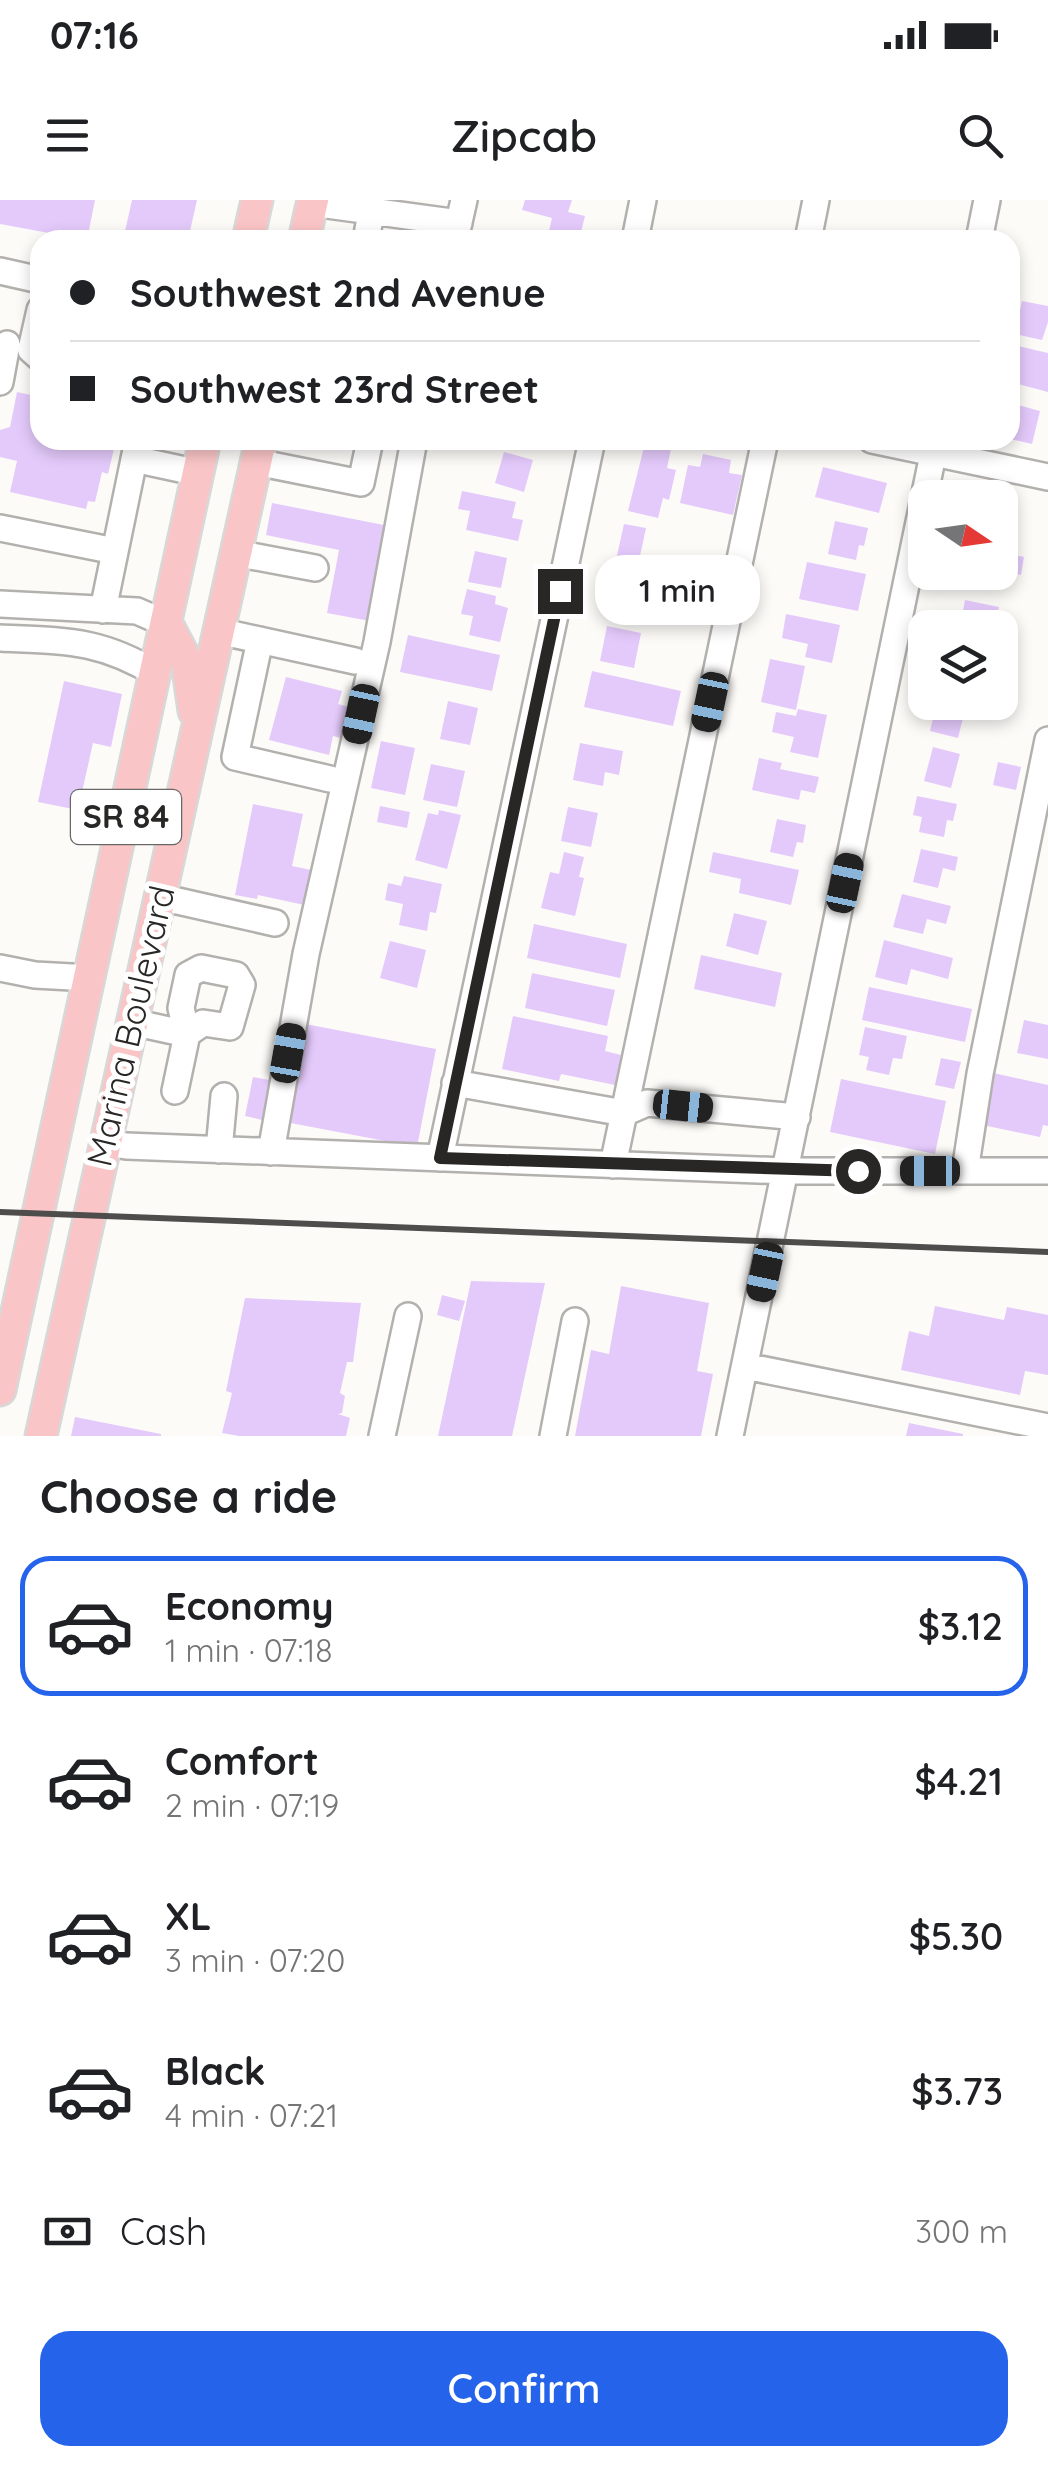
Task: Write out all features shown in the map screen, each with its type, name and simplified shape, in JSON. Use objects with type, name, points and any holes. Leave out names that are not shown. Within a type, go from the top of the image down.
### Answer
[{"type":"main road","points":[[250,230],[256,200]]},
{"type":"main road","points":[[306,230],[312,201]]},
{"type":"main road","name":"Marina Boulevard","points":[[0,1390],[204,450]]},
{"type":"main road","name":"Marina Boulevard","points":[[41,1436],[258,451]]},
{"type":"main road","points":[[167,624],[187,662],[194,700],[193,748]]},
{"type":"main road","points":[[66,1086],[76,1116],[105,1143]]},
{"type":"street","points":[[637,230],[643,200]]},
{"type":"street","points":[[810,230],[816,200]]},
{"type":"street","points":[[981,230],[987,200]]},
{"type":"street","points":[[312,201],[371,213],[459,221]]},
{"type":"street","points":[[368,230],[371,213]]},
{"type":"street","points":[[0,271],[30,278]]},
{"type":"street","points":[[0,382],[20,348]]},
{"type":"street","points":[[103,610],[136,450],[199,473]]},
{"type":"street","points":[[258,451],[361,483],[368,450]]},
{"type":"street","points":[[271,1152],[306,954],[373,660],[412,450]]},
{"type":"street","points":[[440,1158],[590,450]]},
{"type":"street","points":[[613,1165],[764,450]]},
{"type":"street","points":[[730,1436],[934,450]]},
{"type":"street","points":[[947,450],[1048,476]]},
{"type":"street","points":[[0,528],[116,550]]},
{"type":"street","points":[[235,554],[316,568]]},
{"type":"street","points":[[0,604],[140,612],[167,624]]},
{"type":"street","points":[[218,632],[354,661]]},
{"type":"street","points":[[0,638],[81,642],[128,656],[157,674]]},
{"type":"street","points":[[235,757],[260,640]]},
{"type":"street","points":[[965,1172],[980,1074],[1048,740]]},
{"type":"street","points":[[193,748],[330,779]]},
{"type":"street","points":[[160,897],[275,923]]},
{"type":"street","points":[[0,968],[35,975],[90,978]]},
{"type":"street","points":[[132,1022],[188,1034],[175,1091]]},
{"type":"street","points":[[456,1083],[624,1112],[647,1103],[797,1117]]},
{"type":"street","points":[[218,1150],[224,1096]]},
{"type":"street","points":[[105,1143],[786,1171],[1048,1171]]},
{"type":"street","points":[[382,1436],[408,1316]]},
{"type":"street","points":[[553,1436],[576,1321]]},
{"type":"street","points":[[745,1366],[1048,1427]]},
{"type":"building","points":[[0,200],[95,200],[89,230],[33,230],[0,224]]},
{"type":"building","points":[[132,200],[197,200],[190,230],[125,230]]},
{"type":"building","points":[[525,200],[572,200],[568,212],[585,216],[582,230],[549,230],[552,218],[522,210]]},
{"type":"building","points":[[1022,301],[1048,306],[1042,340],[1020,335]]},
{"type":"building","points":[[1020,346],[1048,353],[1048,392],[1020,385]]},
{"type":"building","points":[[17,392],[30,395],[30,450],[114,450],[108,474],[102,472],[95,502],[88,501],[86,509],[10,492],[17,461],[0,457],[0,430],[10,427]]},
{"type":"building","points":[[1020,406],[1040,411],[1032,444],[1020,441]]},
{"type":"building","points":[[643,450],[671,450],[667,468],[676,470],[669,500],[663,498],[658,518],[628,511]]},
{"type":"building","points":[[504,452],[533,460],[524,492],[495,483]]},
{"type":"building","points":[[703,454],[731,460],[729,473],[742,475],[733,515],[680,503],[688,465],[700,467]]},
{"type":"building","points":[[823,467],[887,483],[879,513],[815,497]]},
{"type":"building","points":[[462,491],[516,502],[512,518],[523,520],[518,541],[466,530],[470,511],[458,509]]},
{"type":"building","points":[[272,503],[389,526],[370,621],[327,613],[339,550],[266,535]]},
{"type":"building","points":[[835,521],[868,528],[856,560],[828,554]]},
{"type":"building","points":[[624,524],[646,528],[640,556],[653,559],[645,594],[610,587]]},
{"type":"building","points":[[475,551],[507,558],[501,588],[468,582]]},
{"type":"building","points":[[1018,556],[1024,557],[1021,575],[1018,574]]},
{"type":"building","points":[[807,562],[866,574],[858,611],[799,599]]},
{"type":"building","points":[[467,589],[496,596],[495,604],[508,608],[500,642],[469,635],[473,616],[461,614]]},
{"type":"building","points":[[965,600],[999,607],[998,610],[963,610]]},
{"type":"building","points":[[786,614],[840,625],[832,663],[805,657],[808,644],[782,638]]},
{"type":"building","points":[[607,626],[641,633],[634,668],[600,661]]},
{"type":"building","points":[[408,635],[500,655],[492,691],[400,672]]},
{"type":"building","points":[[770,659],[805,666],[796,710],[761,702]]},
{"type":"building","points":[[592,671],[681,691],[673,726],[584,707]]},
{"type":"building","points":[[286,677],[342,691],[338,704],[352,708],[344,739],[333,736],[329,755],[269,740]]},
{"type":"building","points":[[64,681],[122,694],[111,747],[93,743],[78,810],[38,802]]},
{"type":"building","points":[[448,701],[478,708],[470,745],[440,739]]},
{"type":"building","points":[[798,709],[827,715],[818,758],[790,752],[794,737],[772,732],[776,712],[796,716]]},
{"type":"building","points":[[933,720],[962,720],[958,738],[930,731]]},
{"type":"building","points":[[381,741],[415,748],[405,795],[371,788]]},
{"type":"building","points":[[580,743],[623,751],[619,775],[605,772],[603,786],[573,780]]},
{"type":"building","points":[[933,747],[960,754],[951,788],[924,781]]},
{"type":"building","points":[[759,758],[782,763],[780,769],[819,777],[815,793],[801,790],[799,800],[752,790]]},
{"type":"building","points":[[998,762],[1021,767],[1016,790],[993,785]]},
{"type":"building","points":[[431,764],[465,771],[457,807],[423,800]]},
{"type":"building","points":[[917,796],[957,804],[953,821],[947,820],[944,837],[919,832],[922,817],[913,815]]},
{"type":"building","points":[[253,804],[303,814],[292,866],[316,871],[309,906],[258,895],[257,899],[235,895]]},
{"type":"building","points":[[380,806],[410,812],[407,828],[377,822]]},
{"type":"building","points":[[568,807],[598,813],[591,847],[561,841]]},
{"type":"building","points":[[439,810],[461,815],[447,869],[415,860],[428,813],[438,815]]},
{"type":"building","points":[[777,819],[806,825],[803,843],[797,842],[793,857],[770,852]]},
{"type":"building","points":[[921,849],[958,857],[955,871],[943,868],[938,888],[913,882]]},
{"type":"building","points":[[564,852],[584,857],[579,877],[584,878],[575,916],[541,908],[550,872],[559,874]]},
{"type":"building","points":[[713,852],[799,870],[791,905],[739,893],[741,879],[709,872]]},
{"type":"building","points":[[404,876],[442,884],[436,913],[430,912],[427,931],[399,925],[403,904],[385,900],[388,883],[401,886]]},
{"type":"building","points":[[902,894],[951,906],[946,924],[927,919],[923,934],[893,927]]},
{"type":"building","points":[[734,913],[767,921],[758,955],[726,946]]},
{"type":"building","points":[[534,924],[627,944],[620,978],[527,958]]},
{"type":"building","points":[[884,940],[953,958],[948,979],[911,969],[907,985],[875,977]]},
{"type":"building","points":[[390,941],[426,950],[417,988],[380,978]]},
{"type":"building","points":[[701,955],[782,973],[775,1007],[694,989]]},
{"type":"building","points":[[532,973],[615,990],[607,1026],[525,1008]]},
{"type":"building","points":[[869,987],[972,1009],[965,1042],[862,1020]]},
{"type":"building","points":[[513,1016],[608,1036],[605,1051],[621,1055],[615,1085],[561,1074],[559,1081],[502,1069]]},
{"type":"building","points":[[1024,1020],[1048,1025],[1048,1059],[1017,1053]]},
{"type":"building","points":[[300,1023],[436,1049],[417,1147],[280,1121]]},
{"type":"building","points":[[865,1027],[907,1036],[902,1059],[893,1058],[889,1075],[866,1070],[869,1057],[859,1055]]},
{"type":"building","points":[[941,1058],[961,1062],[954,1089],[935,1085]]},
{"type":"building","points":[[989,1072],[1048,1085],[1048,1126],[1043,1125],[1040,1137],[978,1124]]},
{"type":"building","points":[[253,1077],[270,1080],[262,1120],[245,1116]]},
{"type":"building","points":[[841,1079],[946,1101],[935,1154],[830,1132]]},
{"type":"building","points":[[471,1281],[545,1283],[512,1436],[438,1436]]},
{"type":"building","points":[[621,1286],[709,1303],[697,1371],[713,1374],[701,1436],[575,1436],[591,1350],[609,1354]]},
{"type":"building","points":[[442,1295],[465,1301],[459,1321],[437,1315]]},
{"type":"building","points":[[245,1298],[361,1303],[353,1362],[347,1362],[340,1393],[345,1396],[342,1413],[338,1414],[350,1418],[346,1436],[222,1433],[232,1393],[226,1391]]},
{"type":"building","points":[[935,1306],[1004,1320],[1007,1307],[1048,1315],[1048,1375],[1025,1371],[1020,1395],[901,1370],[909,1331],[929,1336]]},
{"type":"building","points":[[75,1417],[161,1434],[161,1436],[71,1436]]},
{"type":"building","points":[[909,1423],[963,1434],[963,1436],[906,1436]]},
{"type":"railway","points":[[0,1212],[1048,1252]]},
{"type":"route","points":[[560,591],[440,1158],[858,1171]]}]
